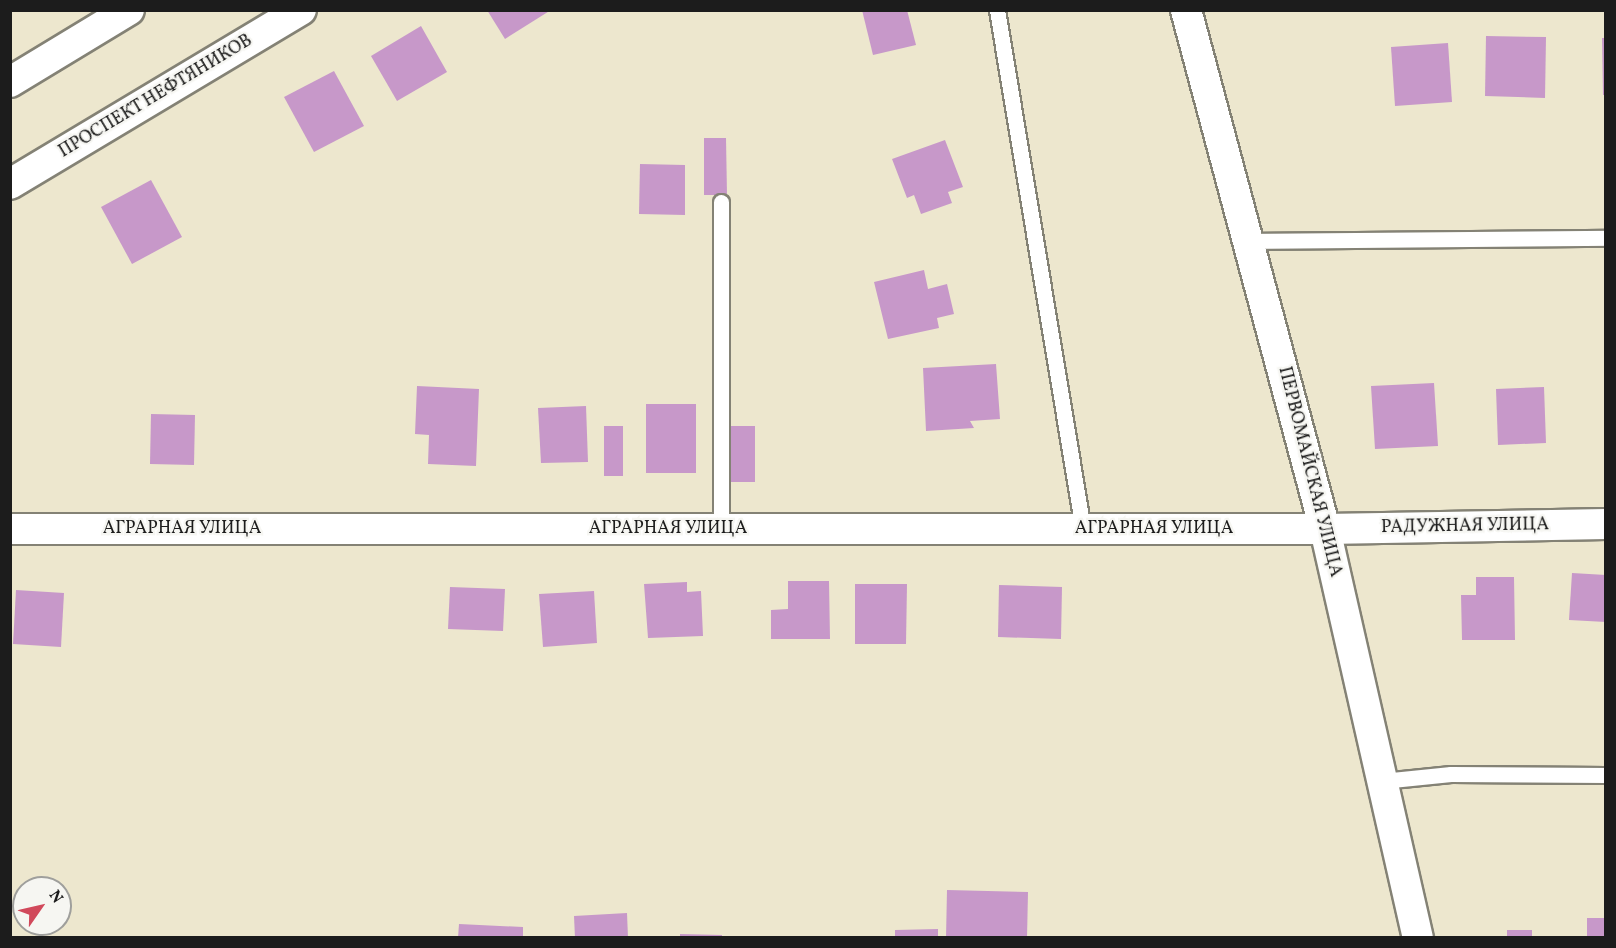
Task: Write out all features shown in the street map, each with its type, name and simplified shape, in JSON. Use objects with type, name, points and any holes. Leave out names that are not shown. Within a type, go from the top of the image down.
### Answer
[{"type":"street","points":[[10,82],[129,10]]},
{"type":"street","name":"ПРОСПЕКТ НЕФТЯНИКОВ","points":[[10,184],[302,10]]},
{"type":"street","name":"ПЕРВОМАЙСКАЯ УЛИЦА","points":[[1186,10],[1325,529],[1418,938]]},
{"type":"street","name":"РАДУЖНАЯ УЛИЦА","points":[[1325,529],[1605,524]]},
{"type":"street","name":"АГРАРНАЯ УЛИЦА","points":[[10,529],[1325,529]]},
{"type":"lane","points":[[997,10],[1083,529]]},
{"type":"lane","points":[[721,202],[721,529]]},
{"type":"lane","points":[[1248,241],[1605,238]]},
{"type":"lane","points":[[1382,781],[1450,774],[1605,775]]},
{"type":"building","points":[[487,10],[551,10],[505,39]]},
{"type":"building","points":[[862,10],[907,10],[916,45],[873,55]]},
{"type":"building","points":[[421,26],[447,72],[397,101],[371,56]]},
{"type":"building","points":[[1486,36],[1546,37],[1545,98],[1485,96]]},
{"type":"building","points":[[1602,38],[1606,38],[1606,95],[1603,95]]},
{"type":"building","points":[[1448,43],[1452,102],[1395,106],[1391,47]]},
{"type":"building","points":[[334,71],[364,126],[314,152],[284,97]]},
{"type":"building","points":[[704,138],[726,138],[727,195],[704,195]]},
{"type":"building","points":[[945,140],[963,187],[948,192],[952,203],[921,214],[914,195],[907,198],[892,159]]},
{"type":"building","points":[[640,164],[685,165],[685,215],[639,214]]},
{"type":"building","points":[[151,180],[182,237],[132,264],[101,207]]},
{"type":"building","points":[[924,270],[928,289],[947,284],[954,314],[937,318],[939,328],[888,339],[874,282]]},
{"type":"building","points":[[996,364],[1000,419],[970,421],[974,428],[926,431],[923,368]]},
{"type":"building","points":[[1434,383],[1438,446],[1375,449],[1371,386]]},
{"type":"building","points":[[417,386],[479,389],[476,466],[428,464],[429,435],[415,434]]},
{"type":"building","points":[[1544,387],[1546,443],[1498,445],[1496,389]]},
{"type":"building","points":[[646,404],[696,404],[696,473],[646,473]]},
{"type":"building","points":[[586,406],[588,462],[541,463],[538,408]]},
{"type":"building","points":[[151,414],[195,415],[194,465],[150,464]]},
{"type":"building","points":[[604,426],[623,426],[623,476],[604,476]]},
{"type":"building","points":[[730,426],[755,426],[755,482],[729,482]]},
{"type":"building","points":[[1572,573],[1606,575],[1606,622],[1569,620]]},
{"type":"building","points":[[1476,577],[1514,577],[1515,640],[1462,640],[1461,595],[1476,595]]},
{"type":"building","points":[[788,581],[829,581],[830,639],[771,639],[771,610],[788,609]]},
{"type":"building","points":[[687,582],[687,592],[701,591],[703,636],[648,638],[644,584]]},
{"type":"building","points":[[855,584],[907,584],[906,644],[855,644]]},
{"type":"building","points":[[999,585],[1062,587],[1061,639],[998,637]]},
{"type":"building","points":[[450,587],[505,589],[503,631],[448,629]]},
{"type":"building","points":[[16,590],[64,593],[61,647],[13,644]]},
{"type":"building","points":[[594,591],[597,643],[543,647],[539,594]]},
{"type":"building","points":[[947,890],[1028,892],[1027,938],[946,938]]},
{"type":"building","points":[[627,913],[628,938],[575,938],[574,916]]},
{"type":"building","points":[[1587,918],[1606,918],[1606,938],[1587,938]]},
{"type":"building","points":[[459,924],[523,927],[523,938],[458,938]]},
{"type":"building","points":[[938,929],[938,938],[895,938],[895,930]]},
{"type":"building","points":[[1507,930],[1532,930],[1532,938],[1507,938]]},
{"type":"building","points":[[680,934],[722,935],[722,938],[680,938]]}]
